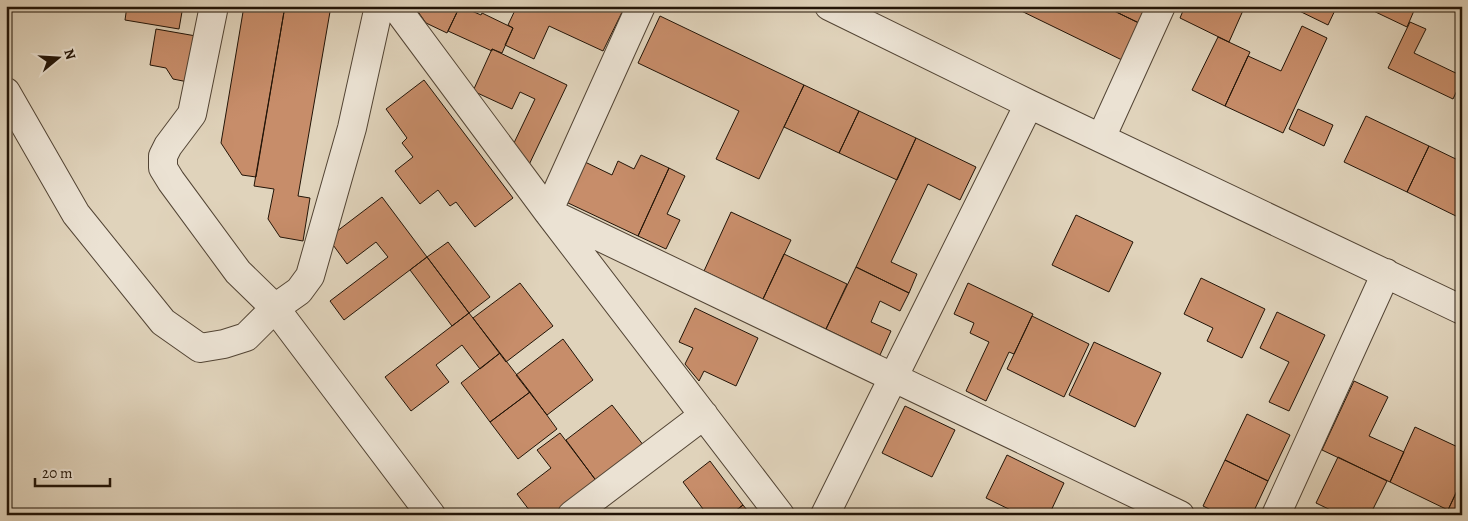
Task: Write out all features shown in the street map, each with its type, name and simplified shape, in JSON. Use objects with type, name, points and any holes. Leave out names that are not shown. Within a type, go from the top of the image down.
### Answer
[{"type":"street","points":[[214,6],[192,114],[168,146],[163,156],[164,168],[171,181],[238,272],[275,308],[431,515]]},
{"type":"street","points":[[7,96],[76,214],[163,322],[200,348],[224,344],[246,337],[275,308],[299,291],[310,276],[352,128],[378,6]]},
{"type":"street","points":[[395,6],[548,212],[780,515]]},
{"type":"street","points":[[548,212],[641,6]]},
{"type":"street","points":[[829,6],[1029,104],[1386,273],[1460,304]]},
{"type":"street","points":[[1101,138],[1161,6]]},
{"type":"street","points":[[825,515],[1029,104]]},
{"type":"street","points":[[548,212],[1180,515]]},
{"type":"street","points":[[1276,515],[1386,273]]},
{"type":"street","points":[[572,515],[704,415]]},
{"type":"building","points":[[127,6],[183,6],[179,29],[125,20]]},
{"type":"building","points":[[244,6],[285,6],[256,177],[242,175],[221,143]]},
{"type":"building","points":[[285,6],[331,6],[298,196],[310,198],[303,241],[280,237],[268,219],[274,189],[254,186]]},
{"type":"building","points":[[414,6],[460,6],[447,33],[426,23]]},
{"type":"building","points":[[460,6],[481,15],[482,13],[513,28],[502,53],[492,49],[492,51],[448,31]]},
{"type":"building","points":[[517,6],[523,6],[534,11],[536,6],[625,6],[603,51],[549,26],[534,59],[505,45],[513,28],[508,25]]},
{"type":"building","points":[[1011,6],[1104,6],[1141,24],[1124,61]]},
{"type":"building","points":[[1112,6],[1150,6],[1141,24],[1110,9]]},
{"type":"building","points":[[1185,6],[1245,6],[1229,42],[1180,18]]},
{"type":"building","points":[[1289,6],[1337,6],[1328,25]]},
{"type":"building","points":[[1363,6],[1416,6],[1407,27]]},
{"type":"building","points":[[660,16],[804,85],[759,179],[716,159],[739,111],[638,63]]},
{"type":"building","points":[[1410,22],[1426,29],[1414,53],[1462,76],[1453,99],[1388,68]]},
{"type":"building","points":[[1302,26],[1327,38],[1283,133],[1225,106],[1248,56],[1281,71]]},
{"type":"building","points":[[156,29],[196,36],[188,82],[173,79],[166,68],[150,65]]},
{"type":"building","points":[[1218,37],[1250,52],[1225,106],[1192,90]]},
{"type":"building","points":[[492,49],[567,85],[527,169],[513,145],[535,99],[520,92],[512,109],[473,91]]},
{"type":"building","points":[[424,80],[513,198],[475,227],[456,202],[450,206],[438,190],[420,204],[395,171],[413,157],[402,143],[407,138],[386,109]]},
{"type":"building","points":[[804,85],[859,111],[839,153],[784,127]]},
{"type":"building","points":[[1298,109],[1333,125],[1324,146],[1289,129]]},
{"type":"building","points":[[859,111],[916,138],[897,180],[839,153]]},
{"type":"building","points":[[1366,116],[1429,146],[1407,192],[1344,162]]},
{"type":"building","points":[[916,138],[976,167],[960,200],[928,184],[891,262],[917,274],[909,293],[856,267]]},
{"type":"building","points":[[1429,146],[1462,162],[1462,219],[1407,192]]},
{"type":"building","points":[[641,155],[669,168],[638,236],[566,202],[585,162],[612,175],[618,161],[634,169]]},
{"type":"building","points":[[669,168],[685,176],[667,214],[680,220],[666,249],[638,236]]},
{"type":"building","points":[[382,197],[427,257],[344,320],[330,301],[388,257],[376,242],[347,264],[328,238]]},
{"type":"building","points":[[731,212],[791,240],[763,299],[704,271]]},
{"type":"building","points":[[1076,215],[1133,242],[1109,292],[1052,265]]},
{"type":"building","points":[[448,242],[490,297],[469,313],[427,257]]},
{"type":"building","points":[[784,254],[847,284],[826,329],[763,299]]},
{"type":"building","points":[[427,257],[469,313],[452,326],[410,270]]},
{"type":"building","points":[[856,267],[909,293],[900,311],[880,301],[871,322],[891,331],[880,355],[826,329]]},
{"type":"building","points":[[1201,278],[1265,309],[1242,358],[1207,341],[1213,328],[1184,314]]},
{"type":"building","points":[[520,283],[553,326],[506,362],[473,318]]},
{"type":"building","points":[[968,283],[1033,314],[1014,354],[1009,352],[986,401],[966,391],[989,342],[970,333],[974,323],[954,314]]},
{"type":"building","points":[[695,308],[758,338],[736,386],[704,371],[699,381],[685,364],[693,348],[679,342]]},
{"type":"building","points":[[1277,312],[1325,335],[1289,411],[1269,402],[1289,362],[1260,348]]},
{"type":"building","points":[[469,313],[500,353],[480,369],[462,345],[436,365],[449,382],[411,411],[385,377]]},
{"type":"building","points":[[1032,316],[1089,344],[1064,397],[1007,369]]},
{"type":"building","points":[[563,339],[593,380],[547,415],[516,375]]},
{"type":"building","points":[[1094,342],[1161,373],[1135,427],[1069,395]]},
{"type":"building","points":[[500,353],[530,392],[490,422],[461,383]]},
{"type":"building","points":[[1354,381],[1388,397],[1369,436],[1404,452],[1390,482],[1322,450]]},
{"type":"building","points":[[530,392],[557,429],[518,459],[490,422]]},
{"type":"building","points":[[612,405],[644,446],[597,482],[566,440]]},
{"type":"building","points":[[905,406],[955,430],[932,477],[882,453]]},
{"type":"building","points":[[1247,414],[1290,435],[1268,481],[1225,460]]},
{"type":"building","points":[[1415,427],[1462,449],[1462,481],[1448,510],[1390,482]]},
{"type":"building","points":[[560,433],[601,487],[565,515],[533,515],[517,494],[551,468],[537,450]]},
{"type":"building","points":[[1007,455],[1064,483],[1049,515],[1021,515],[986,498]]},
{"type":"building","points":[[1338,457],[1387,481],[1370,515],[1341,515],[1316,503]]},
{"type":"building","points":[[1225,460],[1268,481],[1252,515],[1221,515],[1203,506]]},
{"type":"building","points":[[710,461],[743,505],[730,515],[696,515],[703,509],[683,482]]},
{"type":"building","points":[[1459,486],[1462,487],[1462,515],[1448,510]]},
{"type":"building","points":[[743,505],[751,515],[730,515]]}]
